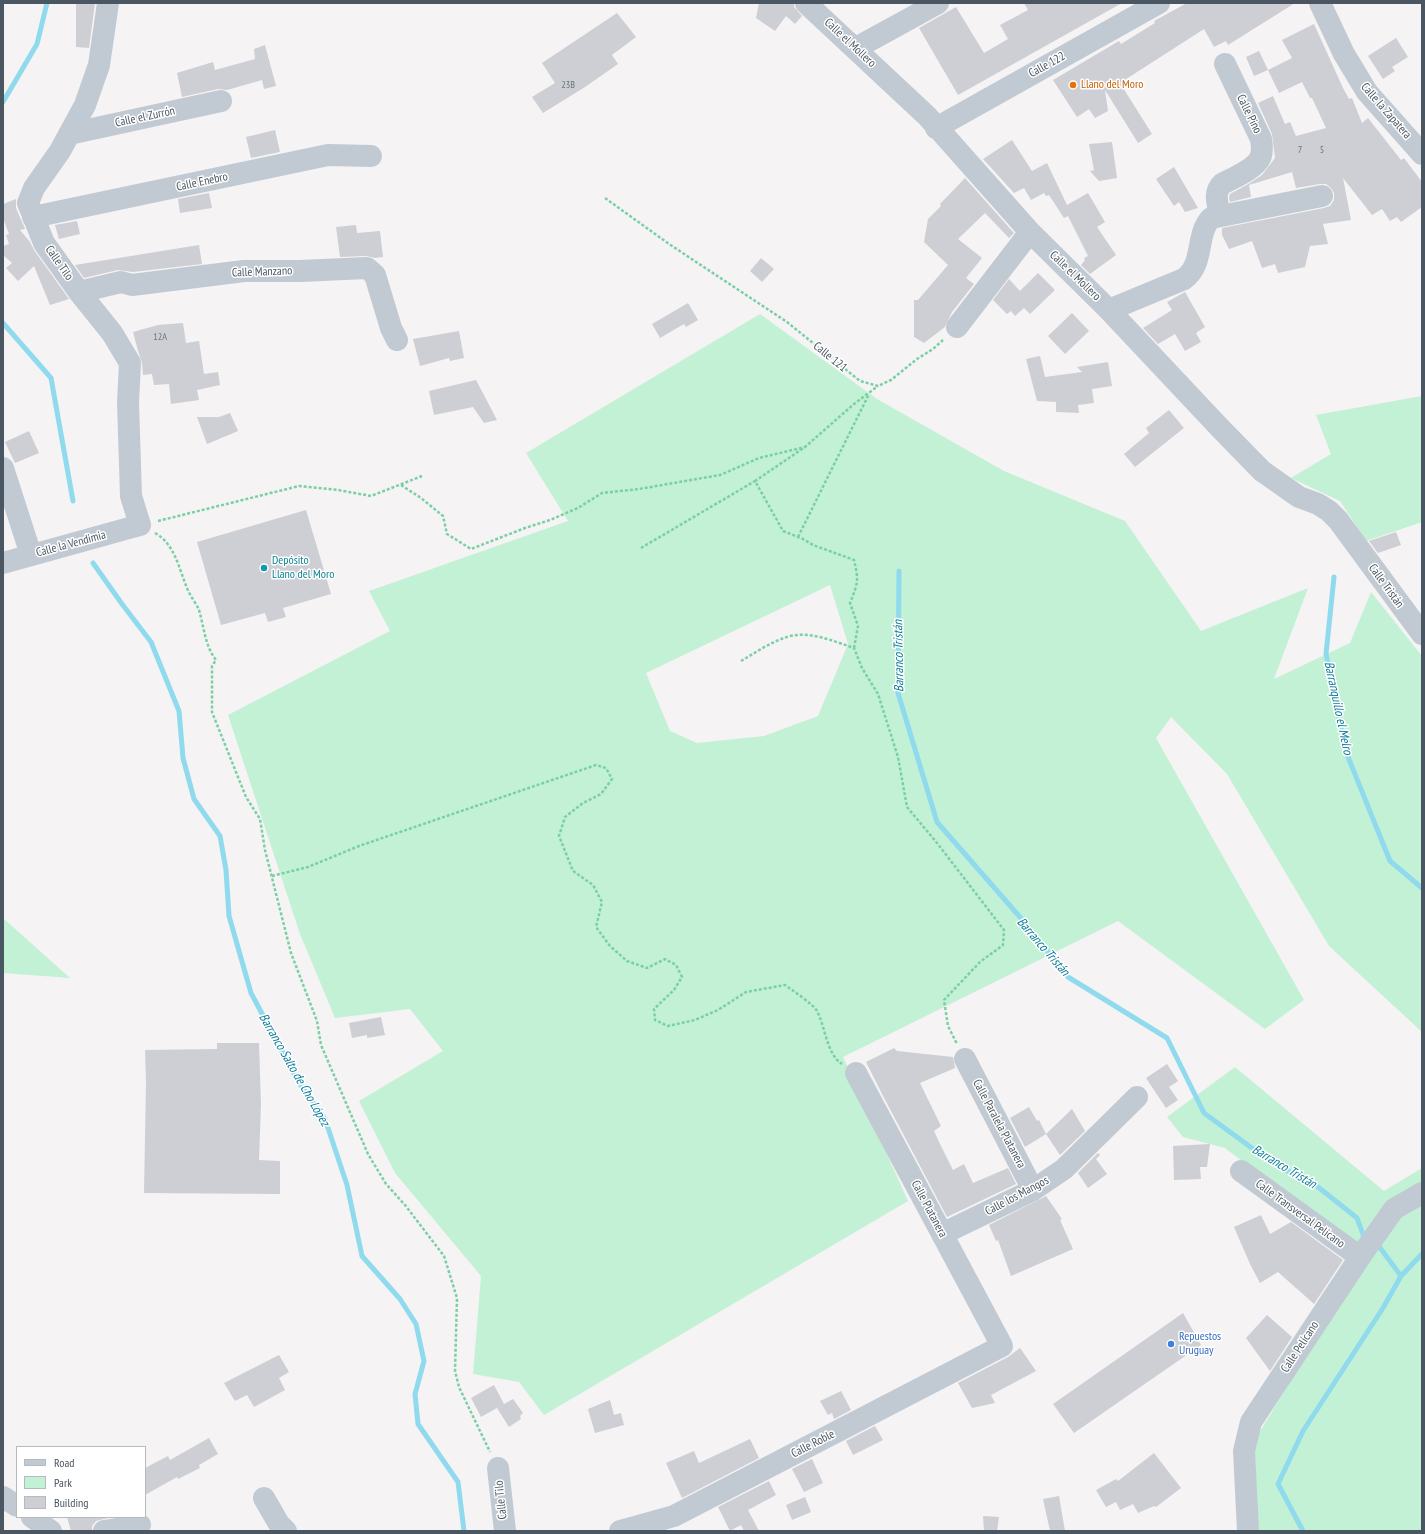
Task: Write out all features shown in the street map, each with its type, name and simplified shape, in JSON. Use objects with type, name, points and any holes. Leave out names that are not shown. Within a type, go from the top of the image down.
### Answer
[{"type":"street","name":"Calle Tilo","points":[[108,3],[99,65],[85,105],[60,151],[34,188],[28,203],[44,243],[79,292],[112,334],[130,363],[128,402],[131,496],[140,525]]},
{"type":"street","name":"Calle el Mollero","points":[[806,3],[856,48],[927,116],[936,128],[1030,232],[1109,310],[1262,471],[1299,497],[1318,504],[1329,511],[1352,538]]},
{"type":"street","points":[[856,48],[938,3]]},
{"type":"street","name":"Calle 122","points":[[936,128],[1159,3]]},
{"type":"street","name":"Calle la Zapatera","points":[[1320,3],[1344,54],[1366,92],[1422,154]]},
{"type":"street","name":"Calle Pino","points":[[1220,215],[1216,193],[1218,189],[1222,184],[1255,165],[1260,158],[1262,150],[1261,139],[1225,64]]},
{"type":"street","name":"Calle el Zurrón","points":[[69,134],[221,101]]},
{"type":"street","name":"Calle Enebro","points":[[33,217],[328,155],[371,156]]},
{"type":"street","points":[[1109,310],[1184,279],[1190,275],[1198,258],[1204,228],[1211,218],[1322,196]]},
{"type":"street","points":[[957,327],[1030,232]]},
{"type":"street","name":"Calle Manzano","points":[[79,292],[121,282],[132,285],[244,271],[300,271],[367,268],[375,275],[390,328],[397,340]]},
{"type":"street","points":[[3,468],[7,495],[31,555]]},
{"type":"street","name":"Calle la Vendimia","points":[[3,563],[140,525]]},
{"type":"street","name":"Calle Tristán","points":[[1352,538],[1422,634]]},
{"type":"street","name":"Calle Paralela Platanera","points":[[965,1059],[1033,1190]]},
{"type":"street","name":"Calle Platanera","points":[[856,1073],[1002,1346]]},
{"type":"street","name":"Calle los Mangos","points":[[942,1234],[1033,1190],[1064,1169],[1137,1097]]},
{"type":"street","name":"Calle Transversal Pelícano","points":[[1241,1171],[1360,1257]]},
{"type":"street","name":"Calle Pelícano","points":[[1248,1531],[1244,1451],[1251,1422],[1360,1257],[1394,1209],[1422,1193]]},
{"type":"street","name":"Calle Roble","points":[[620,1531],[676,1523],[1002,1346]]},
{"type":"street","name":"Calle Tilo","points":[[498,1468],[505,1531]]},
{"type":"street","points":[[3,1497],[16,1505]]},
{"type":"street","points":[[264,1498],[279,1524],[286,1531]]},
{"type":"street","points":[[33,1518],[51,1531]]},
{"type":"street","points":[[104,1531],[140,1525]]},
{"type":"path","name":"Calle 121","points":[[605,198],[669,244],[787,322],[860,381],[878,386]]},
{"type":"path","points":[[641,548],[755,481],[805,447],[854,404],[878,386],[891,380],[917,359],[933,349],[957,327]]},
{"type":"path","points":[[798,537],[869,393]]},
{"type":"path","points":[[401,485],[421,498],[443,516],[447,534],[471,549],[524,528],[550,520],[578,508],[602,493],[640,489],[700,477],[720,475],[759,458],[805,447]]},
{"type":"path","points":[[140,525],[299,486],[338,490],[371,496],[422,476]]},
{"type":"path","points":[[755,481],[783,531],[813,545],[854,560],[858,577],[856,589],[850,603],[858,626],[854,648],[862,668],[878,694],[898,757],[907,807],[937,843],[1004,930],[1003,945],[980,962],[944,1000],[948,1026],[965,1059]]},
{"type":"path","points":[[140,525],[158,535],[172,549],[187,590],[198,609],[210,652],[216,660],[212,666],[212,712],[246,797],[260,819],[265,850],[291,953],[317,1021],[321,1046],[368,1154],[386,1184],[405,1205],[444,1256],[457,1298],[455,1371],[459,1387],[498,1468]]},
{"type":"path","points":[[740,661],[785,637],[802,635],[831,640],[854,648]]},
{"type":"path","points":[[272,876],[308,867],[359,846],[596,765],[606,768],[612,779],[601,794],[583,803],[565,817],[559,836],[573,871],[593,885],[602,902],[596,927],[610,946],[627,961],[647,968],[665,959],[676,965],[682,977],[674,990],[654,1009],[654,1020],[668,1026],[695,1020],[718,1010],[746,992],[785,985],[816,1010],[822,1029],[836,1060],[856,1073]]},
{"type":"green space","points":[[760,314],[877,399],[1004,471],[1125,521],[1201,631],[1308,588],[1274,679],[1350,643],[1371,592],[1422,656],[1422,1032],[1329,946],[1227,774],[1171,717],[1156,738],[1304,1000],[1265,1029],[1118,921],[843,1057],[908,1201],[544,1415],[519,1382],[473,1374],[481,1276],[395,1173],[359,1101],[443,1051],[410,1009],[335,1018],[300,934],[228,715],[390,631],[369,591],[568,521],[526,453]],"holes":[[[830,585],[848,644],[818,716],[764,736],[697,743],[670,731],[646,673]]]},
{"type":"green space","points":[[1422,396],[1422,522],[1366,541],[1340,501],[1291,478],[1331,454],[1316,415]]},
{"type":"green space","points":[[3,918],[70,978],[3,973]]},
{"type":"green space","points":[[1235,1067],[1384,1191],[1422,1168],[1422,1531],[1258,1531],[1253,1443],[1366,1256],[1225,1148],[1183,1137],[1167,1117]]},
{"type":"building","points":[[76,3],[95,3],[89,48],[76,47]]},
{"type":"building","points":[[759,3],[794,3],[794,7],[802,16],[795,24],[786,16],[775,31],[756,18]]},
{"type":"building","points":[[1024,3],[1122,3],[958,95],[919,28],[956,7],[984,53],[1008,39],[1000,25],[1028,10]]},
{"type":"building","points":[[1187,3],[1295,3],[1228,45],[1226,41],[1214,47],[1204,29],[1120,83],[1152,134],[1138,143],[1105,90],[1108,111],[1095,118],[1089,109],[1077,117],[1053,80],[1119,41],[1121,44],[1155,23],[1154,21]]},
{"type":"building","points":[[617,13],[636,37],[612,55],[618,64],[585,87],[543,113],[532,97],[555,83],[542,63]]},
{"type":"building","points":[[1314,24],[1343,88],[1349,99],[1352,98],[1362,123],[1368,118],[1401,160],[1404,158],[1422,182],[1422,207],[1401,222],[1397,217],[1390,221],[1382,209],[1372,215],[1343,178],[1351,220],[1323,224],[1328,244],[1310,246],[1305,267],[1278,273],[1275,264],[1262,268],[1252,241],[1229,249],[1222,235],[1222,228],[1324,208],[1330,206],[1334,200],[1334,193],[1326,184],[1296,188],[1292,172],[1249,185],[1251,197],[1230,202],[1229,198],[1230,194],[1262,175],[1275,158],[1272,134],[1258,103],[1273,96],[1285,124],[1290,122],[1296,136],[1326,128],[1312,98],[1310,98],[1302,82],[1279,93],[1268,70],[1292,58],[1282,40]]},
{"type":"building","points":[[1396,38],[1408,57],[1392,67],[1395,71],[1383,79],[1368,56]]},
{"type":"building","points":[[265,45],[276,86],[264,89],[262,80],[227,90],[218,89],[182,97],[177,73],[213,62],[215,70],[255,59],[254,49]]},
{"type":"building","points":[[1259,51],[1268,70],[1254,76],[1246,57]]},
{"type":"building","points":[[275,130],[280,152],[251,158],[246,137]]},
{"type":"building","points":[[1012,140],[1032,171],[1047,163],[1067,205],[1088,193],[1105,222],[1097,227],[1116,255],[1090,274],[1081,265],[1085,260],[1084,258],[1088,256],[1068,216],[1064,218],[1049,195],[1046,196],[1044,193],[1031,200],[1024,188],[1014,193],[983,159]]},
{"type":"building","points":[[1112,142],[1117,178],[1099,181],[1090,171],[1094,170],[1089,144]]},
{"type":"building","points":[[1174,167],[1198,208],[1185,212],[1179,202],[1174,206],[1156,179]]},
{"type":"building","points":[[965,178],[1014,233],[1009,238],[985,213],[958,239],[982,258],[966,278],[974,284],[952,312],[945,327],[924,343],[914,337],[914,300],[918,300],[948,265],[924,242],[928,219]]},
{"type":"building","points":[[209,193],[212,208],[180,213],[178,199]]},
{"type":"building","points":[[16,199],[16,208],[25,229],[20,230],[30,242],[34,250],[69,299],[50,305],[34,266],[18,281],[6,268],[12,263],[3,255],[3,246],[9,244],[6,235],[9,234],[3,218],[3,204]]},
{"type":"building","points":[[77,221],[80,234],[59,239],[55,225]]},
{"type":"building","points":[[356,225],[357,233],[380,231],[383,257],[340,257],[336,227]]},
{"type":"building","points":[[199,245],[202,264],[133,272],[118,270],[84,278],[75,265]]},
{"type":"building","points":[[761,258],[774,269],[762,282],[750,271]]},
{"type":"building","points":[[1038,273],[1055,290],[1030,314],[1024,308],[1015,316],[1011,311],[1007,314],[993,300],[1009,279],[1020,291]]},
{"type":"building","points":[[1185,292],[1205,327],[1196,333],[1201,342],[1185,351],[1175,334],[1158,344],[1143,328],[1172,310],[1167,302]]},
{"type":"building","points":[[688,303],[698,320],[686,327],[684,324],[660,338],[652,324]]},
{"type":"building","points":[[1072,313],[1089,331],[1065,354],[1048,336]]},
{"type":"building","points":[[183,323],[186,343],[199,341],[204,374],[218,372],[220,385],[197,390],[199,400],[171,404],[169,384],[154,385],[152,374],[143,375],[142,363],[133,332],[158,325]]},
{"type":"building","points":[[459,331],[464,358],[450,361],[449,358],[420,366],[413,339]]},
{"type":"building","points":[[1040,356],[1045,377],[1082,372],[1077,367],[1108,362],[1112,386],[1092,389],[1094,403],[1078,405],[1079,413],[1056,412],[1056,402],[1037,401],[1026,359]]},
{"type":"building","points":[[476,380],[497,420],[484,423],[473,407],[434,415],[429,391]]},
{"type":"building","points":[[1169,410],[1184,428],[1135,467],[1124,454],[1149,433],[1146,428]]},
{"type":"building","points":[[230,413],[238,431],[207,444],[197,417],[219,417]]},
{"type":"building","points":[[29,431],[39,453],[15,463],[5,442]]},
{"type":"building","name":"Depósito Llano del Moro","points":[[306,510],[331,594],[283,608],[286,617],[268,622],[265,613],[221,625],[197,542]]},
{"type":"building","points":[[1396,532],[1401,545],[1378,553],[1369,541]]},
{"type":"building","points":[[381,1017],[385,1035],[367,1038],[367,1035],[352,1038],[349,1023]]},
{"type":"building","points":[[217,1043],[259,1043],[261,1104],[259,1160],[280,1161],[280,1194],[144,1193],[146,1082],[145,1050],[217,1049]]},
{"type":"building","points":[[894,1048],[897,1051],[953,1057],[955,1068],[920,1083],[941,1126],[934,1131],[939,1142],[953,1170],[964,1164],[973,1183],[1008,1168],[1016,1184],[947,1217],[866,1062]]},
{"type":"building","points":[[1167,1064],[1178,1081],[1169,1087],[1178,1100],[1166,1108],[1146,1078]]},
{"type":"building","points":[[1029,1107],[1037,1121],[1039,1120],[1046,1134],[1025,1147],[1010,1118]]},
{"type":"building","points":[[1072,1109],[1085,1131],[1060,1155],[1046,1134]]},
{"type":"building","points":[[1210,1144],[1207,1167],[1200,1167],[1201,1179],[1174,1180],[1173,1146]]},
{"type":"building","points":[[1098,1153],[1100,1155],[1096,1159],[1107,1174],[1088,1188],[1078,1173]]},
{"type":"building","points":[[1046,1196],[1062,1219],[1060,1220],[1073,1249],[1011,1276],[998,1240],[996,1241],[989,1225]]},
{"type":"building","points":[[1261,1215],[1270,1234],[1291,1222],[1343,1260],[1314,1304],[1278,1272],[1260,1283],[1234,1227]]},
{"type":"building","points":[[1183,1313],[1201,1345],[1074,1433],[1053,1404]]},
{"type":"building","points":[[1267,1315],[1292,1337],[1270,1371],[1246,1338]]},
{"type":"building","points":[[1020,1348],[1036,1371],[991,1395],[995,1403],[972,1408],[958,1383],[1008,1357]]},
{"type":"building","points":[[279,1355],[289,1372],[279,1378],[285,1390],[254,1407],[247,1395],[235,1401],[224,1383]]},
{"type":"building","points":[[494,1385],[504,1404],[481,1417],[471,1398]]},
{"type":"building","points":[[841,1391],[851,1410],[834,1419],[832,1413],[828,1415],[820,1401]]},
{"type":"building","points":[[513,1399],[523,1413],[520,1416],[521,1419],[509,1427],[497,1408]]},
{"type":"building","points":[[610,1400],[614,1415],[621,1413],[624,1425],[595,1433],[588,1409]]},
{"type":"building","points":[[875,1426],[883,1440],[853,1455],[846,1441]]},
{"type":"building","points":[[209,1438],[218,1454],[199,1465],[200,1468],[178,1479],[177,1477],[146,1494],[146,1467],[168,1456],[170,1460]]},
{"type":"building","points":[[750,1439],[759,1458],[682,1498],[666,1463],[694,1451],[699,1463]]},
{"type":"building","points":[[1154,1453],[1181,1488],[1156,1507],[1154,1506],[1138,1513],[1133,1504],[1120,1510],[1116,1502],[1106,1507],[1096,1490],[1116,1479],[1118,1481]]},
{"type":"building","points":[[812,1459],[823,1483],[804,1492],[792,1469]]},
{"type":"building","points":[[769,1481],[776,1495],[748,1510],[759,1531],[744,1531],[741,1525],[730,1531],[718,1507]]},
{"type":"building","points":[[1059,1496],[1065,1531],[1050,1531],[1043,1499]]},
{"type":"building","points":[[805,1497],[811,1512],[792,1520],[786,1505]]},
{"type":"building","points":[[983,1516],[999,1517],[997,1531],[984,1531]]},
{"type":"building","points":[[67,1518],[108,1518],[96,1521],[92,1526],[92,1530],[71,1531]]},
{"type":"waterway","name":"Barranco Salto de Cho López","points":[[3,102],[37,44],[47,3]]},
{"type":"waterway","name":"Barranco Salto de Cho López","points":[[3,323],[51,378],[73,501]]},
{"type":"waterway","name":"Barranco Salto de Cho López","points":[[93,563],[151,642],[179,711],[183,758],[194,799],[220,836],[226,870],[229,916],[251,993],[299,1083],[325,1119],[347,1185],[362,1256],[400,1299],[416,1324],[424,1361],[415,1394],[418,1424],[458,1482],[464,1531]]},
{"type":"waterway","name":"Barranco Tristán","points":[[899,571],[898,693],[937,822],[1026,924],[1068,977],[1167,1038],[1204,1113],[1271,1162],[1318,1187],[1357,1218],[1364,1237]]},
{"type":"waterway","name":"Barranquillo el Melro","points":[[1334,577],[1326,654],[1346,752],[1390,861],[1422,888]]},
{"type":"waterway","name":"Barranco Tristán","points":[[1303,1531],[1278,1484],[1303,1431],[1383,1308],[1401,1276],[1378,1245]]},
{"type":"waterway","name":"Barranquillo el Melro","points":[[1401,1276],[1422,1254]]},
{"type":"place","name":"Llano del Moro","points":[[1073,85]]},
{"type":"place","name":"Depósito Llano del Moro","points":[[264,568]]},
{"type":"place","name":"Repuestos Uruguay","points":[[1171,1344]]}]
